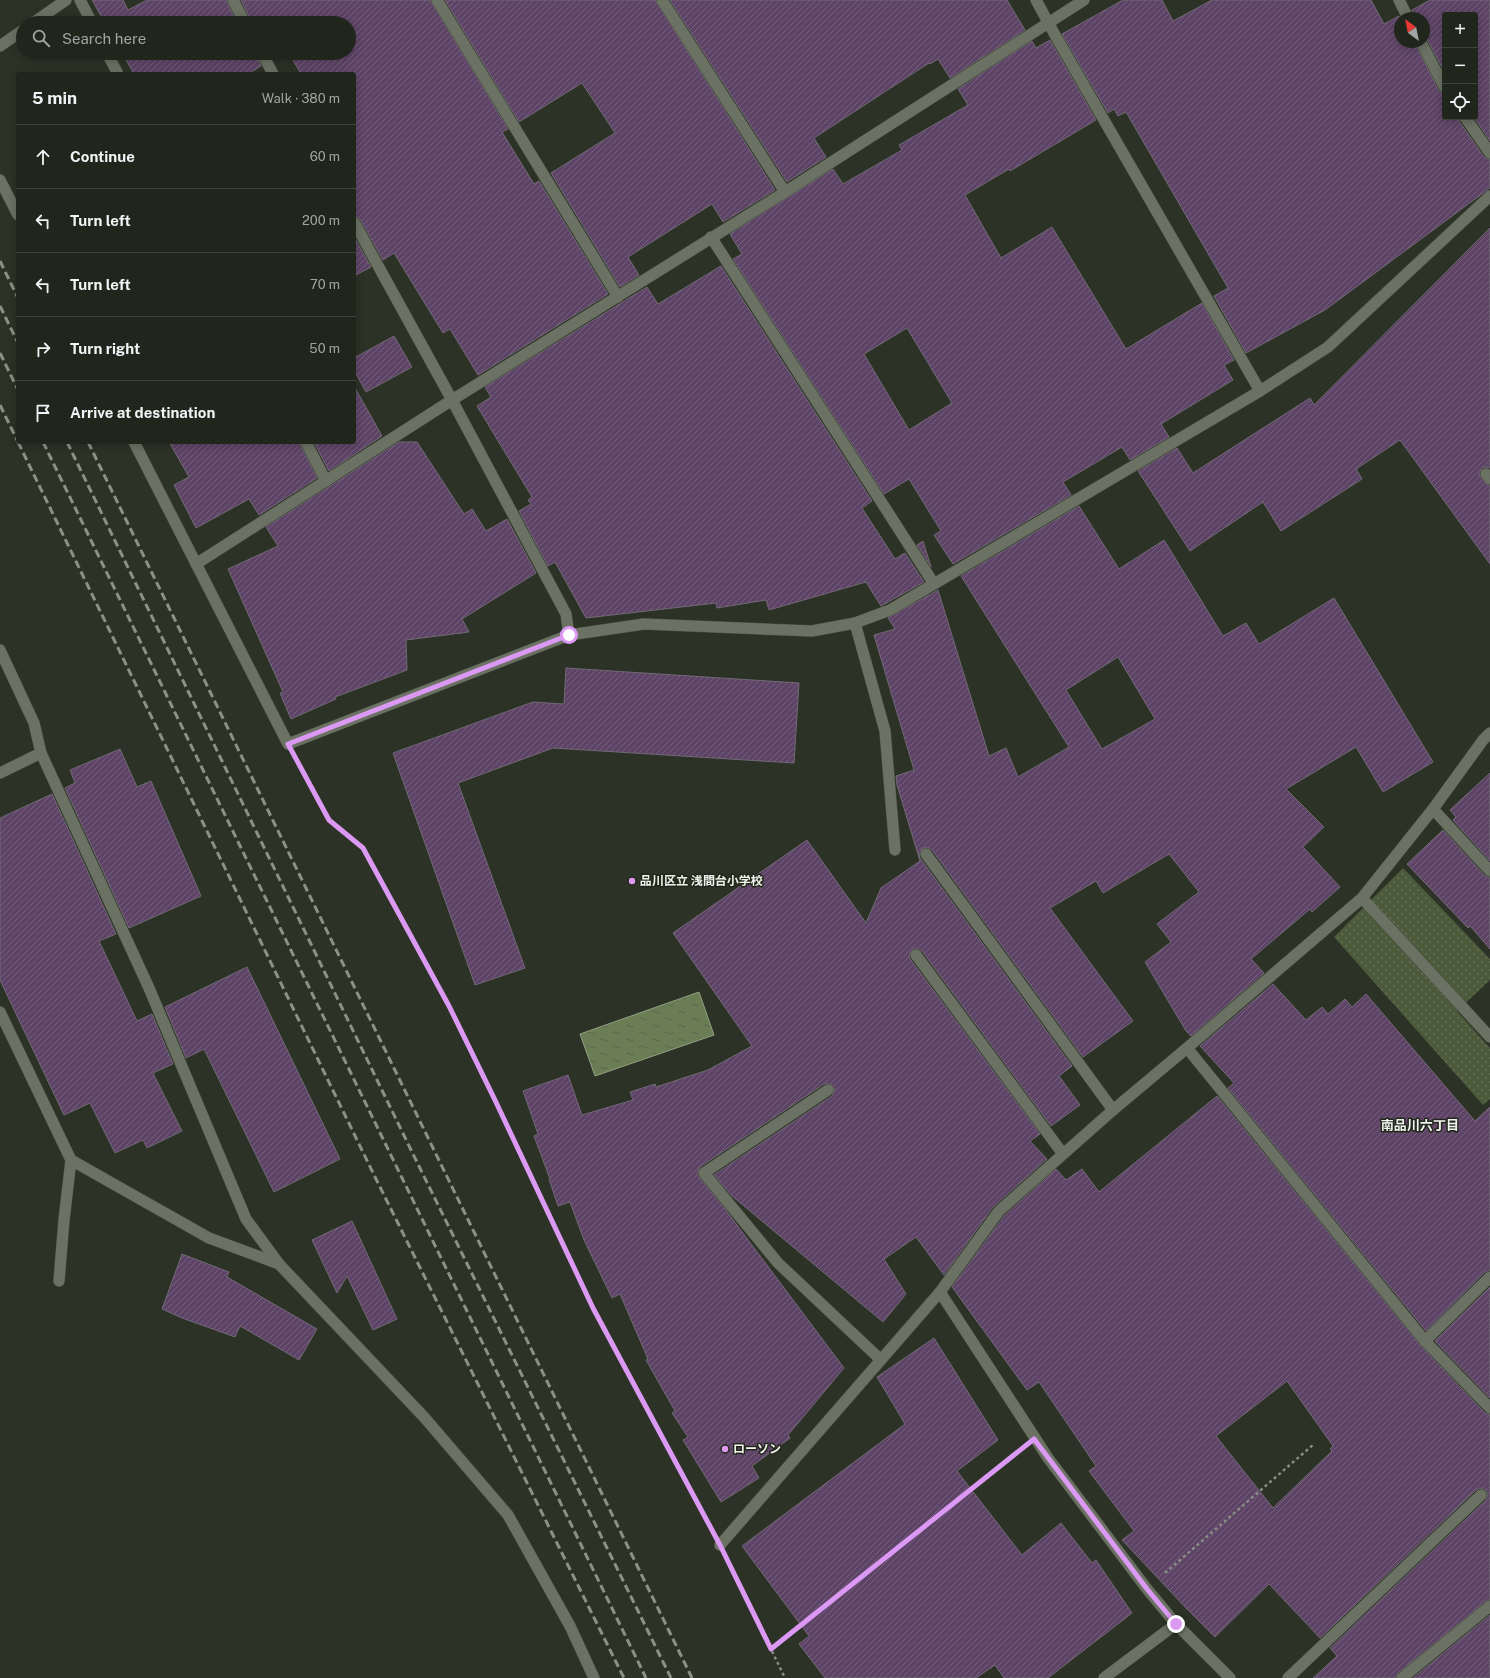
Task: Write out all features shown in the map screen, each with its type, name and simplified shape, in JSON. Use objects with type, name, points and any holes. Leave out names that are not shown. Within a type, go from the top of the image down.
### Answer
[{"type":"street","points":[[43,16],[66,0]]},
{"type":"street","points":[[80,0],[88,16]]},
{"type":"street","points":[[233,0],[241,16]]},
{"type":"street","points":[[437,0],[618,297]]},
{"type":"street","points":[[662,0],[785,192]]},
{"type":"street","points":[[1036,0],[1260,391]]},
{"type":"street","points":[[196,564],[452,400],[785,192],[1084,0]]},
{"type":"street","points":[[1399,0],[1405,12]]},
{"type":"street","points":[[0,46],[16,35]]},
{"type":"street","points":[[1424,48],[1443,84]]},
{"type":"street","points":[[111,60],[117,72]]},
{"type":"street","points":[[266,60],[272,72]]},
{"type":"street","points":[[1467,120],[1490,153]]},
{"type":"street","points":[[0,180],[16,211]]},
{"type":"street","points":[[135,444],[288,744],[569,635],[644,624],[812,631],[855,623],[890,610],[1260,391],[1328,347],[1490,196]]},
{"type":"street","points":[[356,226],[452,400],[566,614],[569,635]]},
{"type":"street","points":[[711,237],[934,584]]},
{"type":"street","points":[[307,444],[326,481]]},
{"type":"street","points":[[855,623],[885,731],[895,850]]},
{"type":"street","points":[[0,650],[34,723],[41,753],[149,988],[246,1219],[279,1264],[424,1417],[508,1515],[570,1626],[594,1678]]},
{"type":"street","points":[[720,1545],[940,1292],[999,1211],[1113,1110],[1362,898],[1433,810],[1483,740],[1490,733]]},
{"type":"street","points":[[0,774],[41,753]]},
{"type":"street","points":[[1433,810],[1490,871]]},
{"type":"street","points":[[926,854],[1113,1110]]},
{"type":"street","points":[[1362,898],[1490,1037]]},
{"type":"street","points":[[916,955],[1063,1154]]},
{"type":"street","points":[[0,1012],[71,1160],[59,1281]]},
{"type":"street","points":[[1187,1048],[1425,1341],[1490,1408]]},
{"type":"street","points":[[828,1090],[704,1173],[778,1263],[881,1360]]},
{"type":"street","points":[[71,1160],[209,1238],[279,1264]]},
{"type":"street","points":[[1425,1341],[1490,1277]]},
{"type":"street","points":[[940,1292],[1034,1439],[1147,1589],[1176,1624],[1230,1678]]},
{"type":"street","points":[[1288,1678],[1481,1495]]},
{"type":"street","points":[[1402,1678],[1490,1606]]},
{"type":"street","points":[[1104,1678],[1176,1624]]},
{"type":"path","points":[[288,744],[329,820],[363,848],[441,992],[498,1106],[593,1308],[720,1545],[785,1678]]},
{"type":"path","points":[[771,1649],[1034,1439]]},
{"type":"path","points":[[1147,1589],[1314,1444]]},
{"type":"shaded area","points":[[1403,868],[1490,959],[1490,980],[1457,1011],[1490,1048],[1490,1099],[1483,1105],[1334,937]]},
{"type":"water","points":[[699,992],[714,1035],[595,1076],[580,1034]]},
{"type":"building","points":[[92,0],[123,0],[128,10],[147,0],[226,0],[234,16],[101,16]]},
{"type":"building","points":[[241,0],[430,0],[508,129],[502,132],[534,184],[539,181],[608,294],[478,375],[450,329],[443,333],[394,253],[383,260],[360,219],[356,216],[356,72],[300,72],[293,60],[356,60],[356,16],[249,16]]},
{"type":"building","points":[[445,0],[655,0],[775,190],[723,222],[712,204],[628,257],[639,275],[620,287],[551,173],[615,133],[582,83],[519,122]]},
{"type":"building","points":[[670,0],[1007,0],[1025,30],[950,78],[938,59],[930,64],[929,63],[814,138],[826,157],[787,182]]},
{"type":"building","points":[[1123,0],[1162,0],[1173,21],[1212,0],[1371,0],[1384,24],[1394,19],[1394,48],[1417,48],[1439,91],[1442,93],[1442,120],[1459,120],[1484,157],[1490,160],[1490,188],[1325,310],[1246,353],[1214,296],[1228,288],[1126,112],[1118,116],[1114,109],[1108,113],[1062,34]]},
{"type":"building","points":[[1430,0],[1490,0],[1490,141],[1476,120],[1478,120],[1478,12],[1442,12],[1442,67],[1430,45],[1430,12],[1413,12],[1412,10]]},
{"type":"building","points":[[1050,40],[1096,120],[1010,171],[1009,169],[965,195],[1001,258],[1052,227],[1126,349],[1202,303],[1234,360],[1224,365],[1233,380],[1161,424],[1169,437],[1130,460],[1122,447],[1063,482],[1071,495],[953,564],[934,535],[941,531],[909,479],[884,494],[733,259],[742,254],[730,234],[833,169],[843,184],[902,150],[899,145],[968,105],[958,89],[1032,41],[1036,48]],"holes":[[[907,328],[952,403],[909,430],[864,354]]]},
{"type":"building","points":[[126,60],[258,60],[261,66],[251,72],[133,72]]},
{"type":"building","points":[[1490,228],[1490,468],[1482,468],[1479,475],[1485,483],[1490,486],[1490,564],[1400,440],[1356,469],[1362,479],[1281,531],[1263,502],[1190,551],[1138,471],[1177,448],[1193,473],[1310,398],[1314,405]]},
{"type":"building","points":[[356,241],[371,267],[356,275]]},
{"type":"building","points":[[721,266],[872,501],[862,508],[895,559],[905,553],[924,582],[881,606],[866,582],[769,610],[766,600],[717,608],[716,603],[586,618],[555,562],[548,566],[519,511],[531,504],[528,500],[532,497],[477,406],[491,397],[485,387],[647,287],[658,304]]},
{"type":"building","points":[[394,336],[412,367],[366,392],[356,374],[356,357]]},
{"type":"building","points":[[356,390],[382,436],[329,471],[315,444],[356,444]]},
{"type":"building","points":[[399,442],[417,442],[464,514],[472,509],[486,531],[507,519],[536,573],[462,619],[469,632],[406,640],[407,670],[335,697],[336,699],[291,719],[280,693],[283,692],[228,569],[278,546],[266,527]]},
{"type":"building","points":[[170,444],[300,444],[317,478],[259,515],[249,499],[196,528],[174,485],[189,477]]},
{"type":"building","points":[[1079,506],[1119,569],[1164,540],[1223,636],[1246,623],[1259,644],[1334,598],[1433,762],[1383,792],[1356,747],[1286,789],[1324,827],[1303,847],[1340,887],[1312,912],[1310,909],[1251,959],[1264,973],[1191,1036],[1186,1031],[1145,962],[1171,942],[1157,924],[1199,892],[1169,854],[1103,893],[1096,881],[1050,908],[1133,1021],[1083,1057],[932,850],[926,847],[922,849],[919,854],[920,858],[1072,1066],[1059,1076],[1080,1105],[1051,1126],[922,951],[916,948],[912,950],[909,955],[910,959],[1040,1134],[1030,1141],[1047,1159],[993,1207],[944,1275],[916,1237],[884,1259],[906,1294],[883,1322],[732,1196],[714,1175],[832,1096],[835,1090],[831,1084],[824,1084],[700,1167],[697,1174],[699,1177],[725,1209],[844,1368],[788,1435],[790,1438],[752,1466],[759,1478],[721,1502],[683,1440],[688,1437],[672,1413],[675,1411],[646,1360],[648,1359],[620,1294],[612,1298],[584,1240],[570,1202],[558,1206],[534,1136],[538,1134],[523,1091],[568,1075],[582,1115],[633,1100],[630,1092],[655,1084],[656,1087],[708,1070],[752,1046],[673,933],[807,840],[866,923],[881,888],[920,861],[897,785],[896,776],[914,770],[874,635],[895,629],[888,618],[938,590],[989,756],[1006,748],[1018,777],[1069,747],[961,576]],"holes":[[[1118,657],[1155,719],[1102,749],[1066,690]]]},
{"type":"building","points":[[923,541],[931,567],[917,545]]},
{"type":"building","points":[[566,668],[799,683],[794,763],[553,748],[458,783],[525,968],[475,985],[393,753],[533,702],[564,704]]},
{"type":"building","points":[[120,749],[137,787],[151,781],[201,896],[129,928],[65,788],[75,783],[70,770]]},
{"type":"building","points":[[1490,773],[1490,861],[1453,820],[1456,817],[1450,810]]},
{"type":"building","points":[[52,794],[116,934],[99,941],[137,1021],[152,1014],[173,1064],[153,1073],[182,1131],[147,1148],[143,1140],[115,1153],[90,1103],[64,1115],[0,980],[0,818]]},
{"type":"building","points":[[1443,830],[1485,876],[1490,878],[1490,949],[1470,926],[1468,928],[1407,864]]},
{"type":"building","points":[[247,967],[340,1159],[274,1192],[204,1049],[186,1058],[165,1007]]},
{"type":"building","points":[[1273,984],[1306,1020],[1322,1007],[1328,1014],[1345,999],[1352,1007],[1366,994],[1475,1121],[1490,1107],[1490,1270],[1485,1272],[1426,1331],[1228,1088],[1234,1083],[1200,1046]]},
{"type":"building","points":[[1217,1096],[1420,1345],[1485,1413],[1490,1415],[1490,1599],[1398,1673],[1395,1678],[1313,1678],[1337,1656],[1330,1648],[1486,1500],[1488,1494],[1486,1490],[1480,1488],[1476,1490],[1320,1638],[1269,1584],[1215,1637],[1122,1540],[1134,1531],[1089,1471],[1096,1466],[1039,1382],[1027,1390],[952,1287],[1004,1216],[1056,1169],[1066,1180],[1082,1169],[1099,1192]],"holes":[[[1287,1381],[1333,1446],[1330,1449],[1332,1451],[1273,1508],[1216,1436]]]},
{"type":"building","points":[[352,1221],[397,1319],[373,1330],[347,1276],[337,1293],[312,1240]]},
{"type":"building","points":[[182,1254],[229,1272],[227,1277],[317,1329],[299,1360],[240,1326],[235,1337],[182,1318],[162,1309]]},
{"type":"building","points":[[1490,1287],[1490,1398],[1435,1341]]},
{"type":"building","points":[[934,1338],[998,1440],[957,1471],[1022,1555],[1061,1523],[1092,1563],[1096,1560],[1132,1613],[1048,1678],[1004,1678],[995,1665],[976,1678],[825,1678],[799,1644],[809,1636],[742,1546],[905,1424],[877,1377]]},
{"type":"building","points":[[1490,1615],[1490,1678],[1413,1678]]},
{"type":"railway","points":[[0,261],[16,294]]},
{"type":"railway","points":[[0,306],[16,339]]},
{"type":"railway","points":[[0,353],[16,386]]},
{"type":"railway","points":[[0,405],[16,438]]},
{"type":"railway","points":[[19,444],[376,1179],[624,1678]]},
{"type":"railway","points":[[44,444],[646,1678]]},
{"type":"railway","points":[[68,444],[413,1154],[671,1678]]},
{"type":"railway","points":[[89,444],[692,1678]]},
{"type":"place","name":"品川区立 浅間台小学校","points":[[632,881]]},
{"type":"place","name":"ローソン","points":[[725,1449]]},
{"type":"district","name":"南品川六丁目","points":[[1420,1125]]},
{"type":"route","points":[[569,635],[288,744],[329,820],[363,848],[449,1006],[593,1308],[720,1545],[771,1649],[1034,1439],[1147,1589],[1176,1624]]}]
